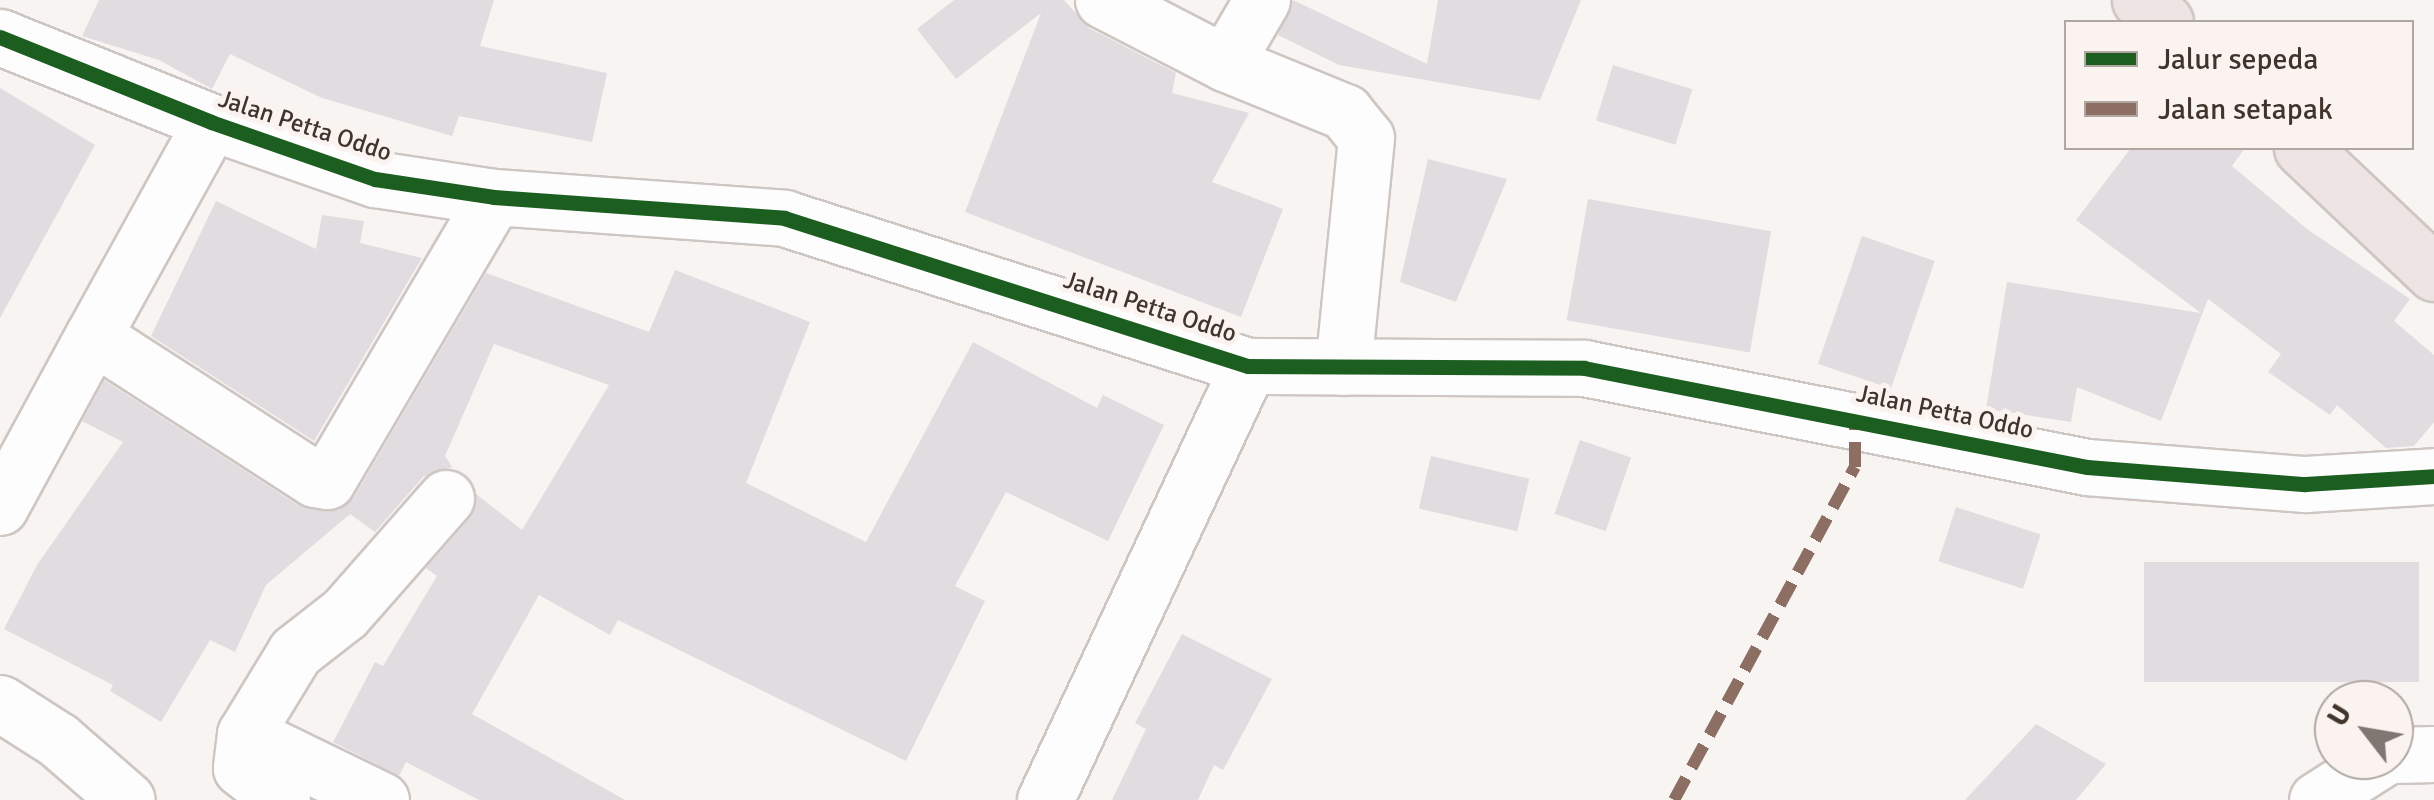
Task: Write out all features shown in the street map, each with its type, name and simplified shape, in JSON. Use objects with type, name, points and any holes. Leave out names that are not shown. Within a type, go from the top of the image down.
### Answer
[{"type":"highway","points":[[2140,0],[2162,20]]},
{"type":"highway","points":[[2304,150],[2434,273]]},
{"type":"street","points":[[1103,0],[1225,62],[1346,112],[1366,138],[1343,367]]},
{"type":"street","points":[[1225,62],[1262,0]]},
{"type":"street","name":"Jalan Petta Oddo","points":[[0,37],[210,122],[376,179],[494,197],[784,218],[1248,366],[1584,368],[2087,467],[2305,484],[2434,476]]},
{"type":"street","points":[[0,506],[210,122]]},
{"type":"street","points":[[93,336],[314,479],[327,480],[494,197]]},
{"type":"street","points":[[1045,800],[1248,366]]},
{"type":"street","points":[[282,800],[241,768],[245,734],[286,662],[344,613],[446,498]]},
{"type":"street","points":[[0,703],[58,740],[127,800]]},
{"type":"street","points":[[245,734],[382,800]]},
{"type":"street","points":[[2317,800],[2348,780]]},
{"type":"building","points":[[99,0],[494,0],[480,46],[607,73],[592,142],[459,116],[452,136],[322,98],[230,54],[212,89],[159,60],[82,36]]},
{"type":"building","points":[[954,0],[1064,0],[1089,28],[1176,73],[1172,93],[1249,113],[1212,182],[1283,209],[1241,317],[965,212],[1041,13],[956,79],[917,29]]},
{"type":"building","points":[[1293,0],[1427,64],[1438,0],[1581,0],[1540,100],[1339,65],[1278,35]]},
{"type":"building","points":[[1613,65],[1692,89],[1675,145],[1596,120]]},
{"type":"building","points":[[0,88],[95,145],[0,318]]},
{"type":"building","points":[[2129,150],[2244,150],[2232,166],[2307,229],[2410,299],[2394,321],[2434,355],[2434,422],[2414,446],[2386,448],[2337,405],[2330,415],[2268,372],[2281,354],[2208,299],[2161,421],[2077,387],[2071,422],[1986,409],[2007,282],[2201,313],[2076,220]]},
{"type":"building","points":[[1428,159],[1507,179],[1456,302],[1400,282]]},
{"type":"building","points":[[1588,199],[1771,231],[1750,352],[1567,320]]},
{"type":"building","points":[[216,201],[316,249],[322,215],[364,221],[360,243],[422,258],[314,441],[151,336]]},
{"type":"building","points":[[1862,236],[1935,261],[1891,389],[1818,364]]},
{"type":"building","points":[[675,270],[810,322],[746,483],[866,542],[973,342],[1097,408],[1103,395],[1164,425],[1108,541],[1006,492],[955,586],[985,601],[906,761],[618,620],[610,635],[539,595],[472,714],[625,800],[479,800],[406,762],[399,776],[333,742],[375,662],[383,666],[437,576],[426,568],[469,519],[476,494],[522,530],[609,385],[494,344],[445,456],[452,467],[423,477],[375,532],[350,514],[266,585],[235,652],[210,640],[161,722],[110,691],[113,685],[4,629],[37,565],[123,442],[82,421],[104,380],[298,505],[339,510],[354,497],[486,273],[649,332]]},
{"type":"building","points":[[1580,440],[1631,458],[1606,531],[1555,514]]},
{"type":"building","points":[[1431,456],[1529,479],[1517,531],[1419,509]]},
{"type":"building","points":[[1956,507],[2041,535],[2023,589],[1938,561]]},
{"type":"building","points":[[2144,562],[2419,562],[2419,682],[2144,682]]},
{"type":"building","points":[[1182,634],[1272,679],[1223,770],[1214,765],[1198,800],[1112,800],[1146,729],[1135,723]]},
{"type":"building","points":[[2036,724],[2106,764],[2076,800],[1965,800]]},
{"type":"marked path","points":[[1674,800],[1855,467],[1855,418]]},
{"type":"cycle path","points":[[0,37],[211,122],[375,179],[494,197],[784,218],[1248,366],[1584,368],[2087,467],[2305,484],[2434,476]]}]
